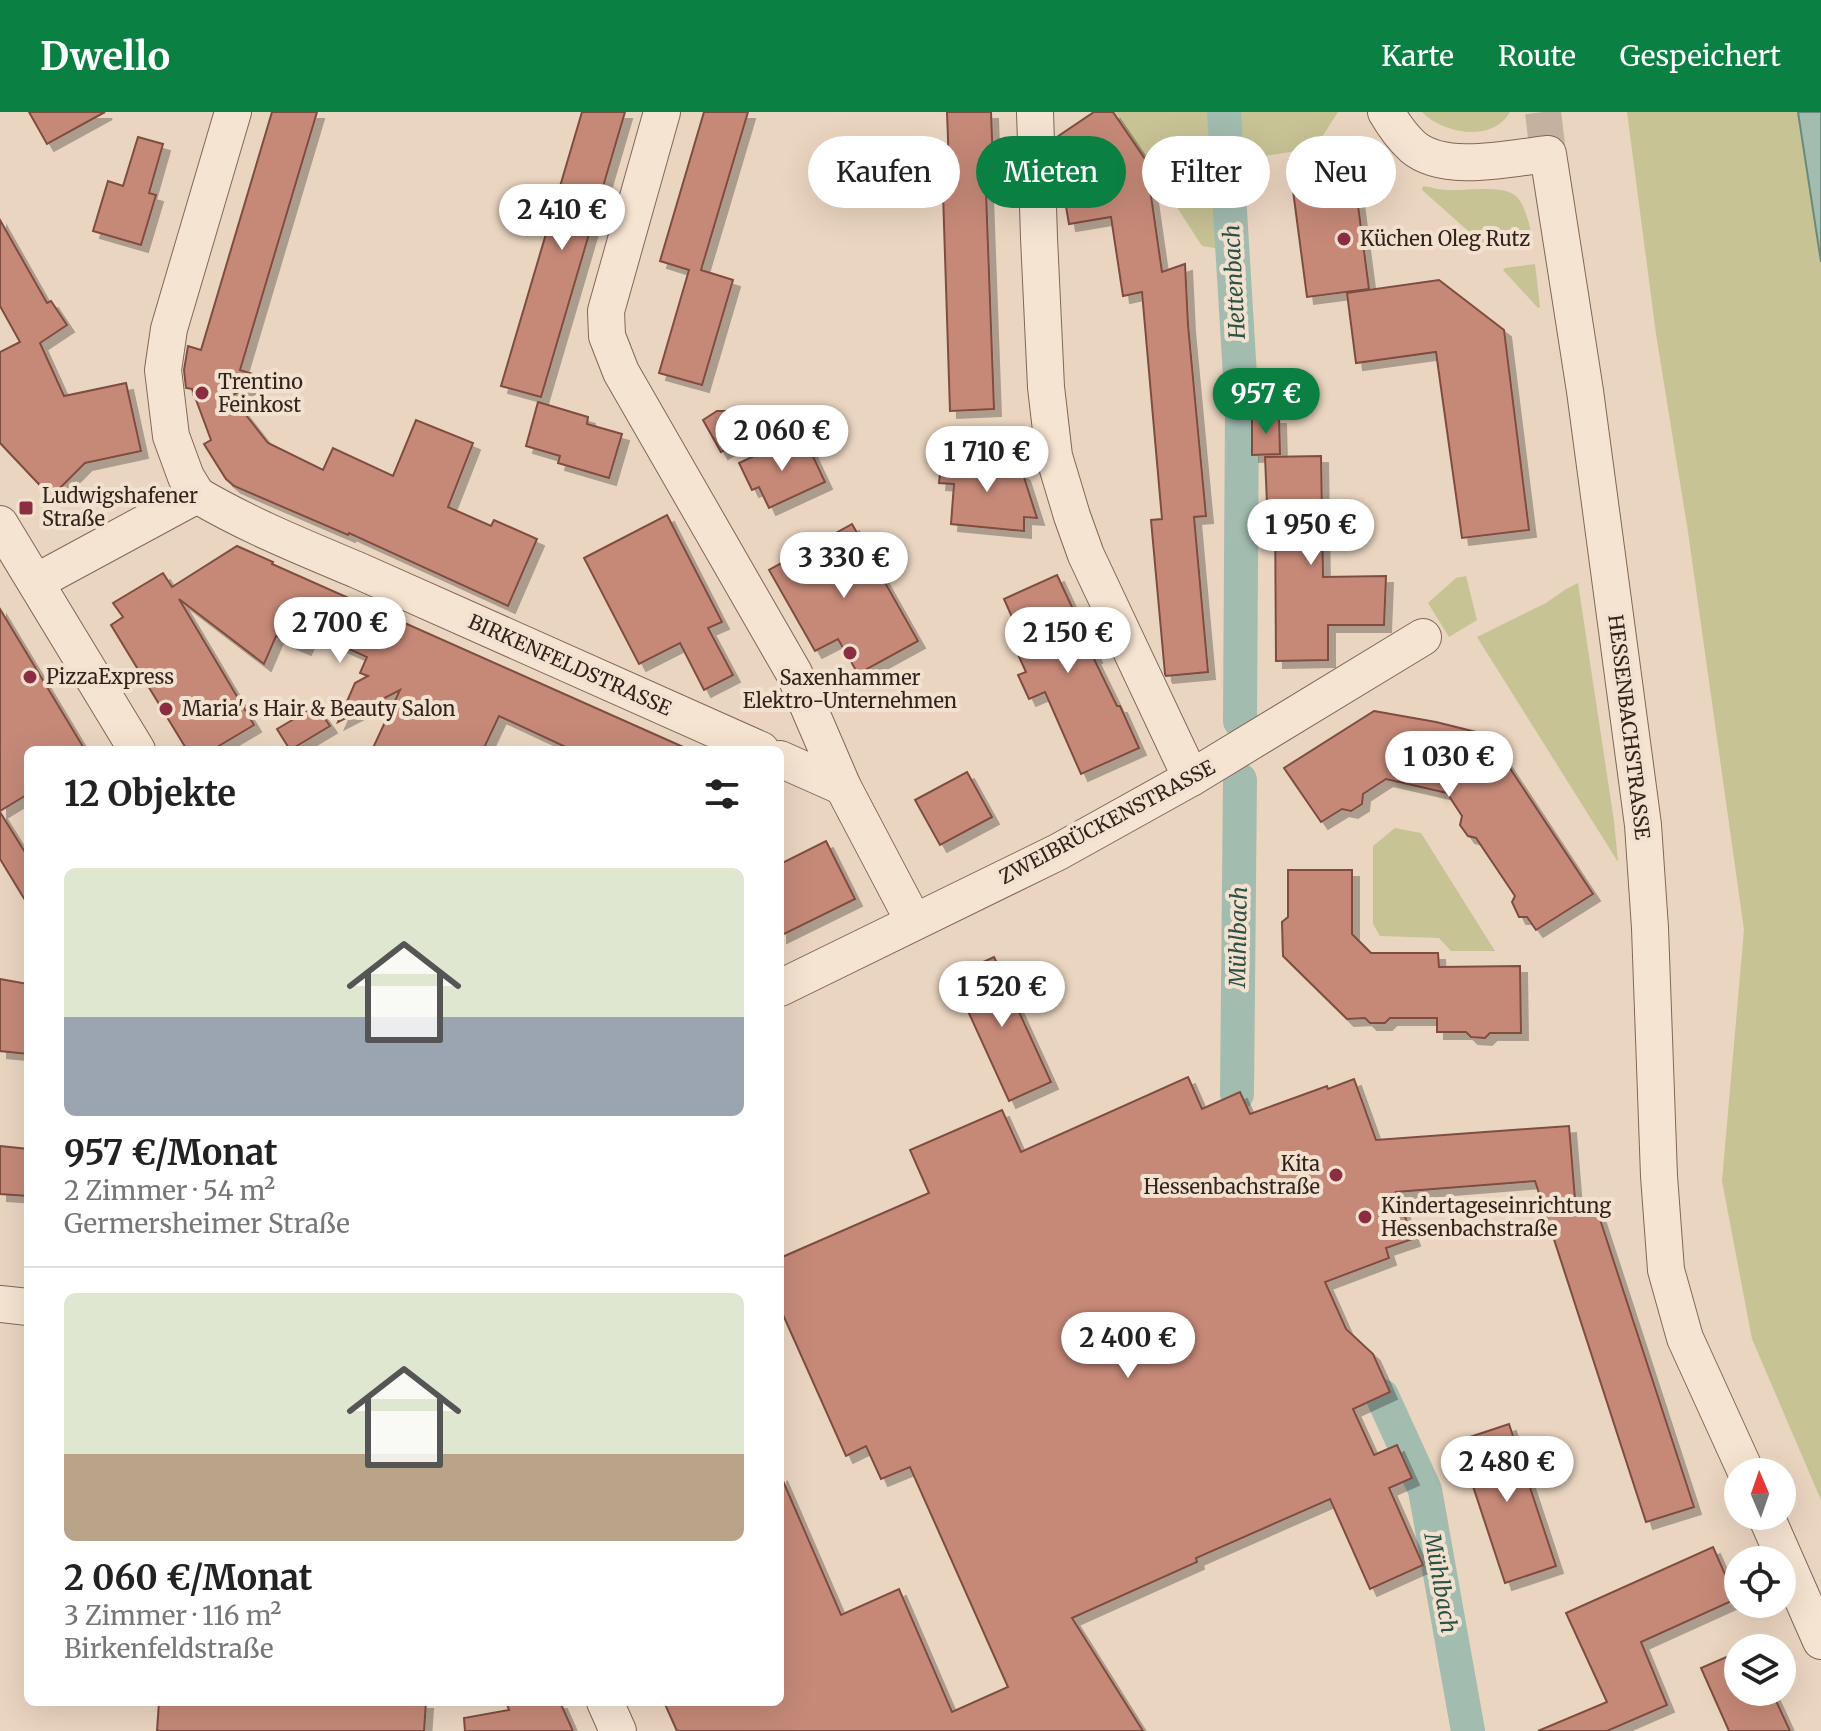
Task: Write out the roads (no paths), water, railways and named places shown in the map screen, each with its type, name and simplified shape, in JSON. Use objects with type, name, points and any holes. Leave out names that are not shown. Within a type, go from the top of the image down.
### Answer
[{"type":"street","points":[[36,582],[197,495],[186,477],[171,436],[163,370],[169,329],[233,112]]},
{"type":"street","points":[[662,112],[606,311],[607,336],[621,372],[794,673],[843,787],[914,922]]},
{"type":"street","points":[[1035,112],[1046,387],[1054,456],[1086,555],[1191,778]]},
{"type":"street","name":"HESSENBACHSTRASSE","points":[[1386,112],[1415,148],[1439,160],[1466,162],[1548,154],[1585,391],[1643,825],[1666,1270],[1685,1338],[1740,1458]]},
{"type":"street","name":"BIRKENFELDSTRASSE","points":[[197,495],[293,543],[752,746]]},
{"type":"street","points":[[0,524],[135,746]]},
{"type":"street","name":"ZWEIBRÜCKENSTRASSE","points":[[784,986],[1058,852],[1191,778],[1423,637]]},
{"type":"street","points":[[784,761],[843,787]]},
{"type":"street","points":[[0,1304],[24,1307]]},
{"type":"street","points":[[1772,1530],[1821,1641]]},
{"type":"street","points":[[607,1706],[618,1731]]},
{"type":"waterway","name":"Hettenbach","points":[[1224,112],[1242,409],[1240,721]]},
{"type":"waterway","name":"Mühlbach","points":[[1237,1094],[1240,780]]},
{"type":"waterway","name":"Mühlbach","points":[[1382,1396],[1425,1490],[1468,1731]]},
{"type":"tunnel","points":[[1543,112],[1548,154]]},
{"type":"place","name":"Küchen Oleg Rutz","points":[[1344,239]]},
{"type":"place","name":"Trentino Feinkost","points":[[202,393]]},
{"type":"place","name":"Ludwigshafener Straße","points":[[26,508]]},
{"type":"place","name":"Saxenhammer Elektro-Unternehmen","points":[[850,653]]},
{"type":"place","name":"PizzaExpress","points":[[30,677]]},
{"type":"place","name":"Maria' s Hair & Beauty Salon","points":[[166,709]]},
{"type":"place","name":"Kita Hessenbachstraße","points":[[1336,1175]]},
{"type":"place","name":"Kindertageseinrichtung Hessenbachstraße","points":[[1365,1217]]}]
